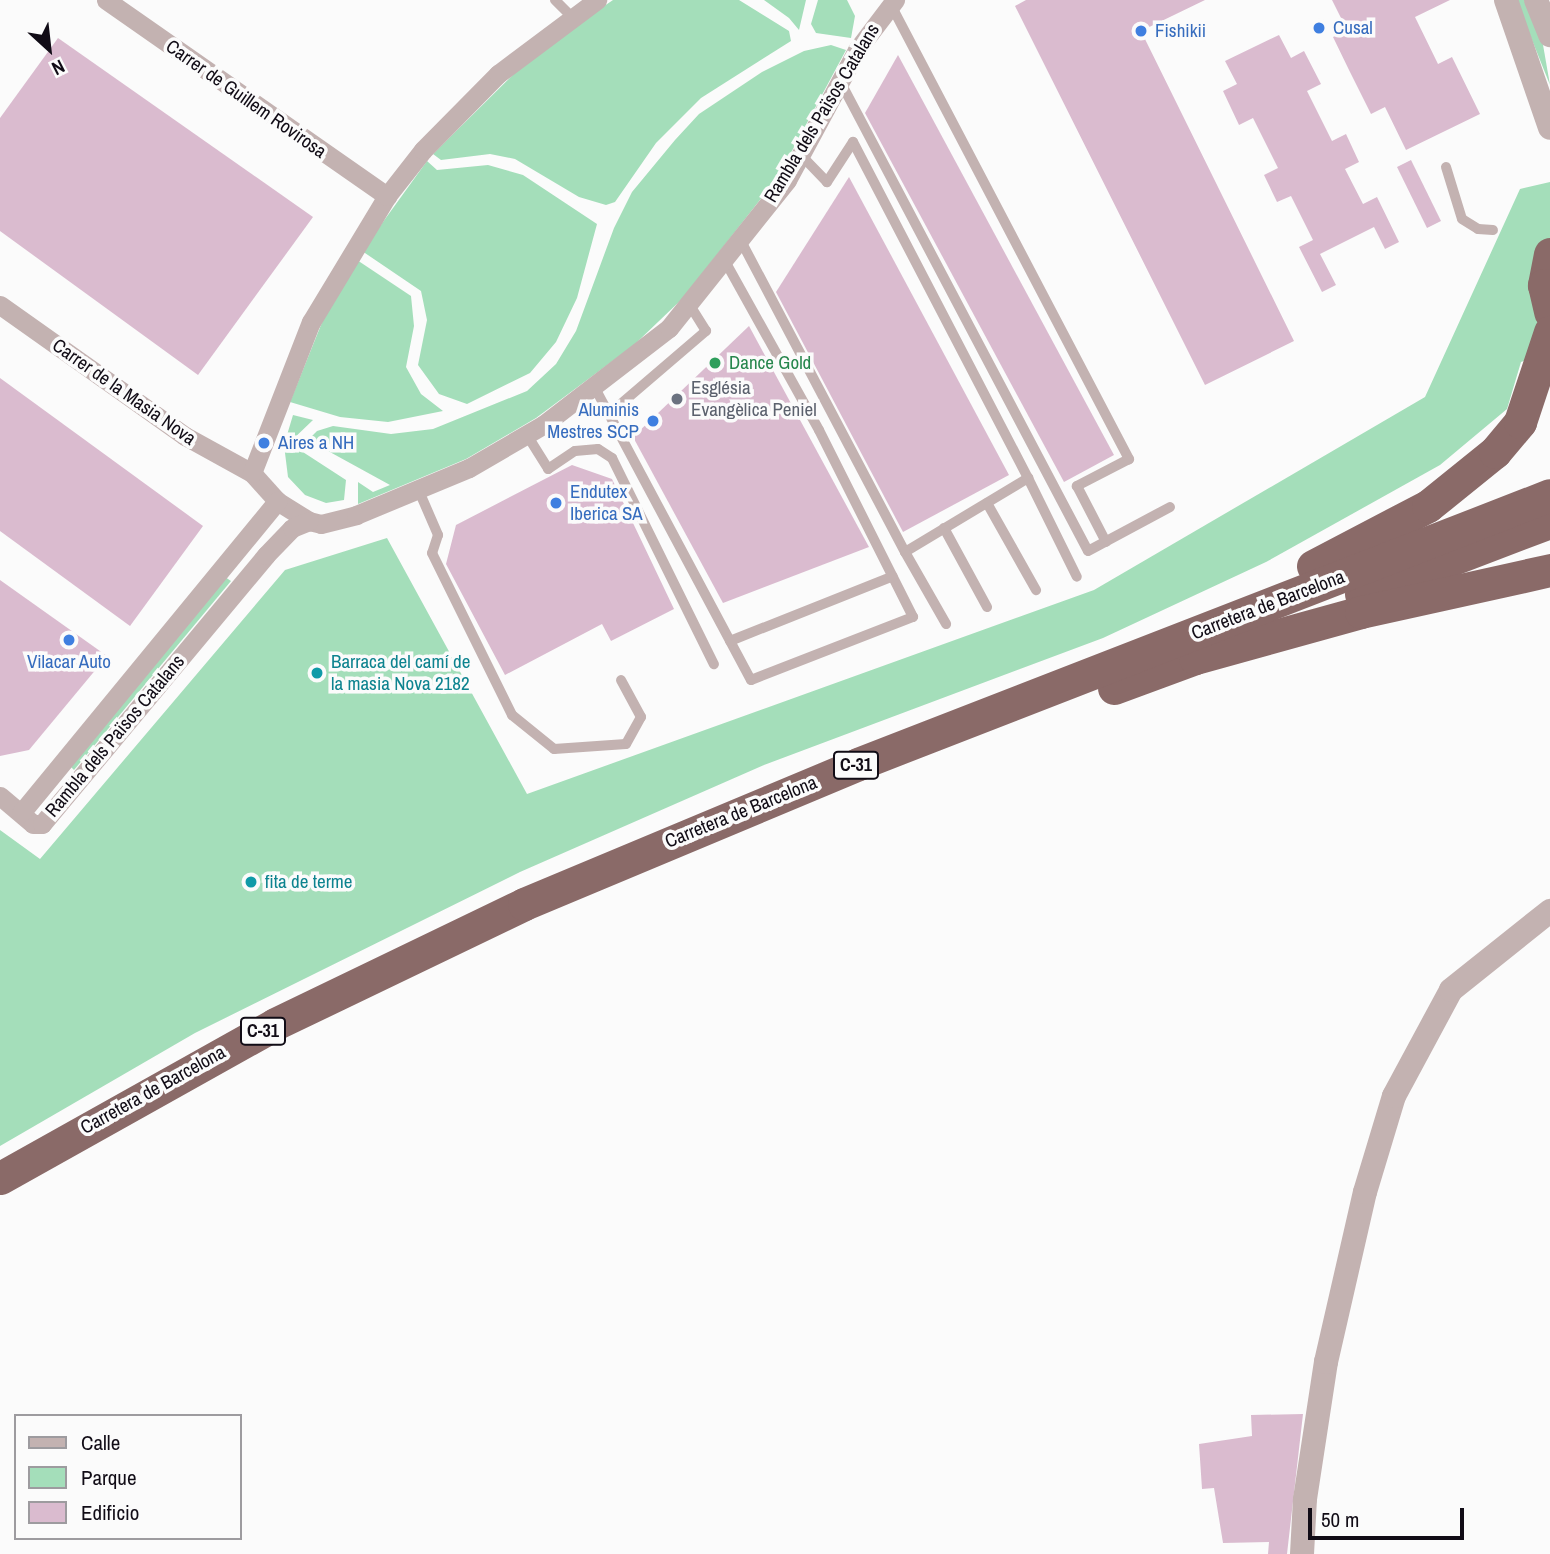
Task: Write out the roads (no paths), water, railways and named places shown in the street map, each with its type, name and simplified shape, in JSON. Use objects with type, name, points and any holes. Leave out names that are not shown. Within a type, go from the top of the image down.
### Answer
[{"type":"highway","points":[[1550,254],[1544,285],[1550,312]]},
{"type":"highway","points":[[1181,638],[1198,618],[1365,541],[1466,479],[1520,422],[1550,332]]},
{"type":"highway","name":"Carretera de Barcelona","points":[[0,1178],[275,1024],[534,899],[760,803],[1550,495]]},
{"type":"highway","points":[[534,899],[551,906],[909,764],[1230,649],[1550,522]]},
{"type":"highway","points":[[1230,649],[1446,590],[1550,569]]},
{"type":"street","name":"Carrer de Guillem Rovirosa","points":[[107,0],[387,196]]},
{"type":"street","points":[[309,521],[277,501],[252,473],[311,322],[387,196],[498,74],[571,16],[597,0]]},
{"type":"street","points":[[1506,0],[1550,128]]},
{"type":"street","points":[[1536,0],[1550,34]]},
{"type":"street","name":"Rambla dels Països Catalans","points":[[277,501],[21,813],[33,824],[42,824],[266,555],[292,528],[309,521],[321,524],[356,515],[419,491],[527,435],[595,388],[669,328],[741,241],[800,155],[885,4]]},
{"type":"street","name":"Carrer de la Masia Nova","points":[[0,305],[185,436],[252,473]]},
{"type":"street","points":[[0,796],[21,813]]},
{"type":"street","points":[[1302,1554],[1305,1499],[1326,1362],[1365,1192],[1406,1066],[1451,990],[1550,911]]},
{"type":"lane","points":[[555,0],[571,16]]},
{"type":"lane","points":[[885,4],[1129,459],[1077,486],[1106,542]]},
{"type":"lane","points":[[840,81],[1088,551],[1170,507]]},
{"type":"lane","points":[[800,155],[827,182],[853,142],[1077,577]]},
{"type":"lane","points":[[1446,167],[1462,219],[1478,229],[1493,230]]},
{"type":"lane","points":[[741,241],[905,552],[946,624]]},
{"type":"lane","points":[[595,388],[751,680],[913,617],[725,261]]},
{"type":"lane","points":[[609,414],[706,331],[689,304]]},
{"type":"lane","points":[[527,435],[548,469],[575,451],[598,449],[612,458],[714,664]]},
{"type":"lane","points":[[905,552],[1028,478]]},
{"type":"lane","points":[[419,491],[438,535],[432,552],[512,715],[554,749],[626,744],[641,717],[621,680]]},
{"type":"lane","points":[[987,502],[1036,590]]},
{"type":"lane","points":[[944,528],[987,607]]},
{"type":"lane","points":[[730,641],[893,576]]},
{"type":"place","name":"Cusal","points":[[1319,28]]},
{"type":"place","name":"Fishikii","points":[[1141,31]]},
{"type":"place","name":"Dance Gold","points":[[715,363]]},
{"type":"place","name":"Església Evangèlica Peniel","points":[[677,399]]},
{"type":"place","name":"Aluminis Mestres SCP","points":[[653,421]]},
{"type":"place","name":"Aires a NH","points":[[264,443]]},
{"type":"place","name":"Endutex Iberica SA","points":[[556,503]]},
{"type":"place","name":"Vilacar Auto","points":[[69,640]]},
{"type":"place","name":"Barraca del camí de la masia Nova 2182","points":[[317,673]]},
{"type":"place","name":"fita de terme","points":[[251,882]]}]
